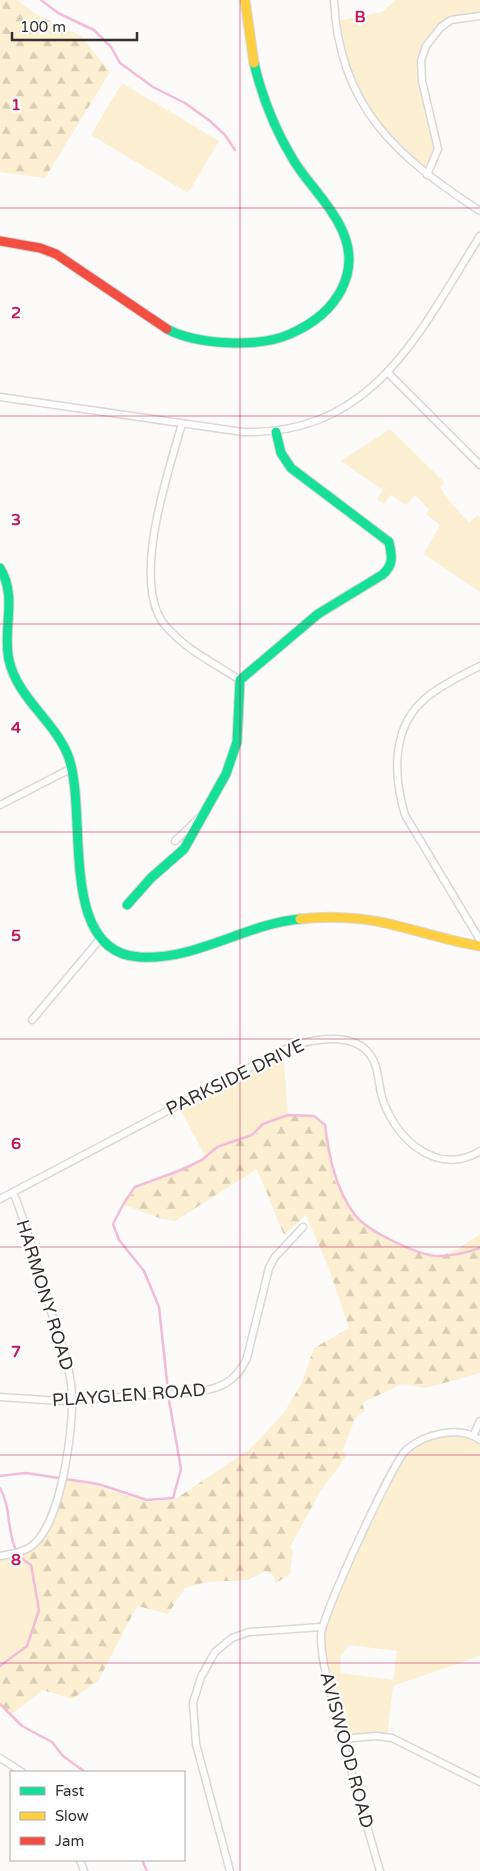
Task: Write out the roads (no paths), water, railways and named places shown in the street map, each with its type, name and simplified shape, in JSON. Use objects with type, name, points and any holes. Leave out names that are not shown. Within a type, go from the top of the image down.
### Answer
[{"type":"street","points":[[0,241],[50,251],[161,325],[189,337],[240,344],[273,342],[305,326],[331,306],[343,289],[348,277],[350,263],[349,248],[338,224],[294,162],[266,109],[251,52],[245,0]]},
{"type":"street","points":[[334,0],[342,50],[353,86],[363,107],[392,144],[427,175],[480,210]]},
{"type":"street","points":[[427,175],[438,149],[422,81],[421,61],[426,46],[441,27],[451,20],[480,16]]},
{"type":"street","points":[[0,396],[243,432],[276,432],[309,424],[336,412],[365,395],[388,373],[422,328],[480,236]]},
{"type":"street","points":[[388,373],[480,465]]},
{"type":"street","points":[[182,424],[160,507],[152,546],[151,588],[154,604],[161,619],[174,634],[198,654],[240,680]]},
{"type":"street","points":[[127,905],[151,878],[184,849],[200,816],[226,774],[235,751],[240,680],[318,614],[382,576],[388,570],[392,558],[391,546],[383,535],[291,468],[281,453],[276,432]]},
{"type":"street","points":[[0,568],[6,576],[10,592],[6,644],[10,667],[20,688],[66,748],[72,768],[83,893],[90,923],[100,939],[119,953],[138,957],[152,957],[215,944],[280,921],[318,917],[382,922],[445,939],[480,946]]},
{"type":"street","points":[[480,666],[441,687],[417,706],[402,731],[397,764],[401,800],[405,815],[480,940]]},
{"type":"street","points":[[0,805],[72,768]]},
{"type":"street","points":[[174,841],[200,816]]},
{"type":"street","points":[[32,1020],[100,939]]},
{"type":"street","name":"PARKSIDE DRIVE","points":[[0,1199],[283,1050],[307,1040],[322,1038],[347,1041],[368,1053],[377,1068],[380,1091],[386,1109],[418,1150],[428,1156],[444,1159],[466,1157],[480,1151]]},
{"type":"street","name":"HARMONY ROAD","points":[[0,1556],[23,1550],[36,1543],[46,1530],[61,1486],[71,1426],[73,1400],[65,1356],[13,1192]]},
{"type":"street","name":"PLAYGLEN ROAD","points":[[0,1397],[73,1400],[174,1394],[212,1390],[224,1385],[240,1372],[251,1346],[269,1268],[275,1256],[303,1227]]},
{"type":"street","points":[[473,1436],[480,1421]]},
{"type":"street","points":[[230,1871],[196,1744],[193,1703],[201,1677],[215,1652],[232,1638],[249,1632],[321,1627],[352,1556],[394,1469],[405,1452],[423,1439],[440,1435],[458,1433],[473,1436],[480,1440]]},
{"type":"street","name":"AVISWOOD ROAD","points":[[321,1627],[322,1651],[342,1739],[380,1871]]},
{"type":"street","points":[[342,1739],[376,1736],[392,1738],[480,1782]]},
{"type":"street","points":[[0,1758],[20,1771]]},
{"type":"waterway","points":[[41,0],[58,13],[94,30],[111,47],[120,63],[153,87],[185,103],[210,121],[225,135],[235,150]]},
{"type":"waterway","points":[[0,1476],[26,1473],[98,1484],[147,1500],[173,1498],[181,1469],[169,1400],[159,1307],[144,1271],[119,1240],[113,1224],[135,1187],[202,1160],[217,1147],[252,1135],[263,1124],[288,1115],[314,1116],[325,1125],[334,1172],[348,1205],[361,1221],[394,1242],[419,1252],[439,1256],[455,1255],[480,1248]]},
{"type":"waterway","points":[[0,1488],[7,1509],[12,1540],[16,1550],[31,1565],[39,1610],[27,1646],[0,1666]]},
{"type":"waterway","points":[[0,1704],[22,1726],[52,1742],[63,1756],[84,1771]]},
{"type":"waterway","points":[[142,1861],[147,1871]]}]
